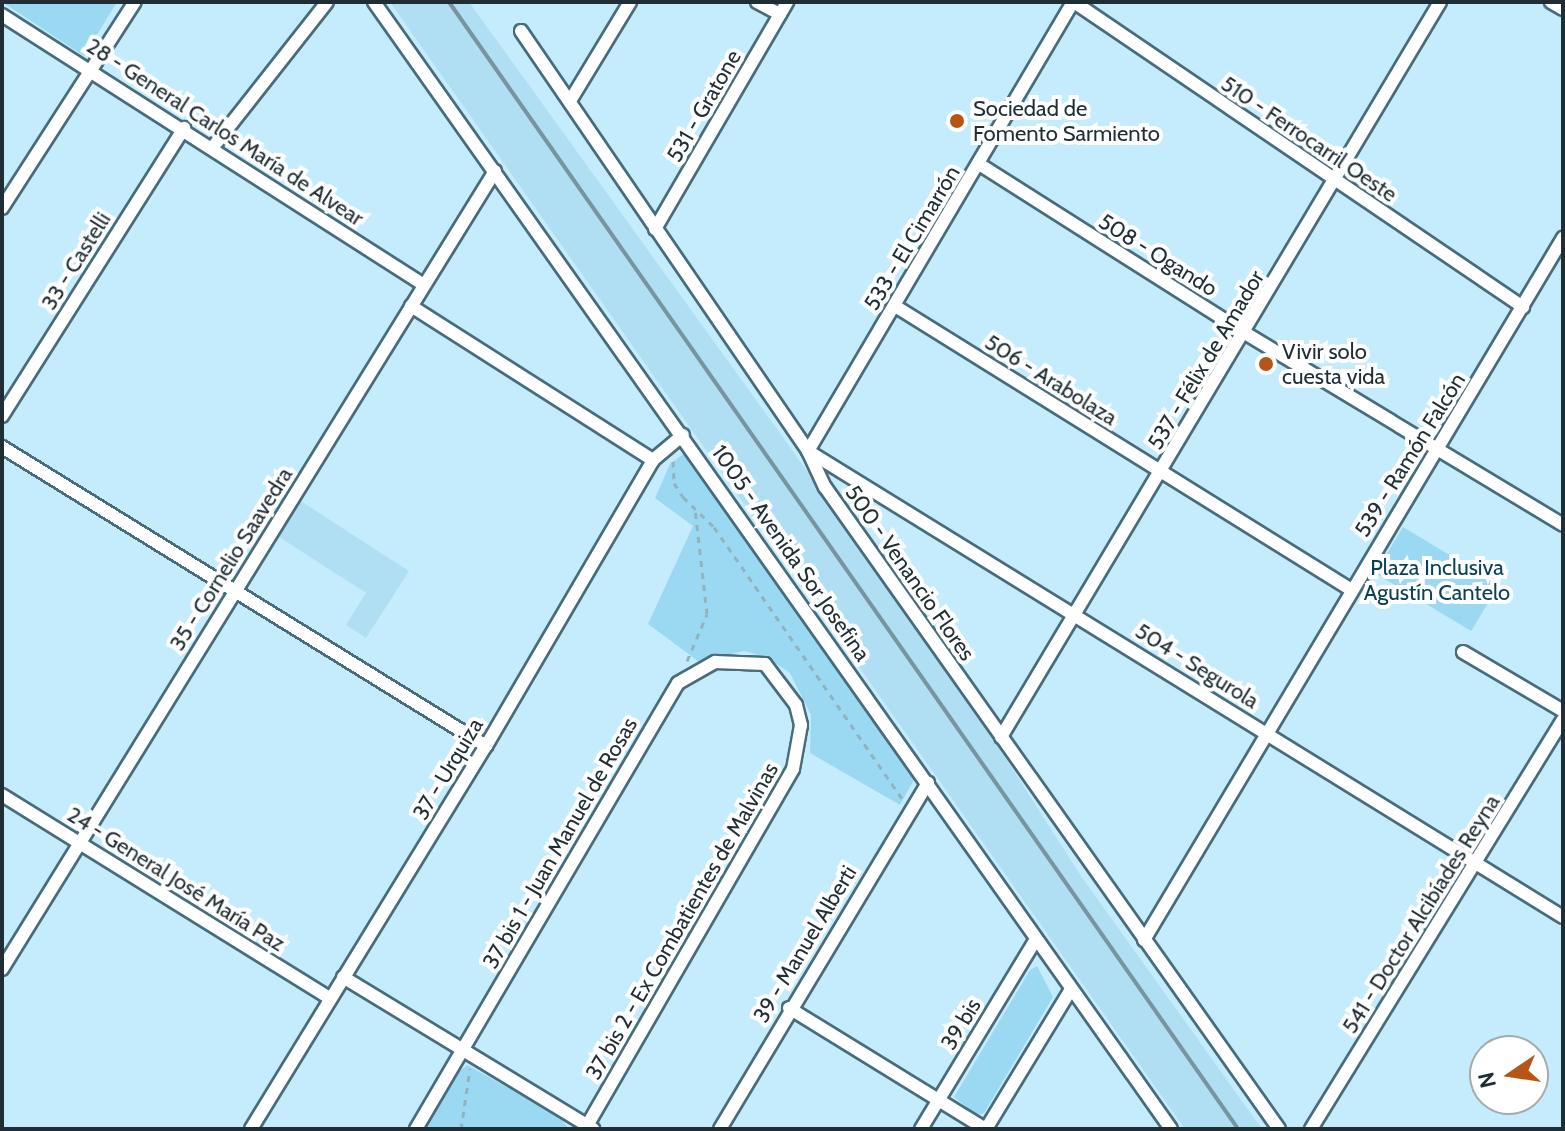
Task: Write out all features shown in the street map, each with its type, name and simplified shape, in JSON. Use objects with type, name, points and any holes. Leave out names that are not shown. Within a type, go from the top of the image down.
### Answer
[{"type":"street","points":[[2,208],[135,2]]},
{"type":"street","points":[[213,147],[327,2]]},
{"type":"street","name":"1005 - Avenida Sor Josefina","points":[[374,2],[495,171],[678,439],[928,783],[1171,1129]]},
{"type":"street","points":[[570,101],[630,2]]},
{"type":"street","points":[[757,2],[780,14]]},
{"type":"street","name":"531 - Gratone","points":[[655,229],[787,2]]},
{"type":"street","name":"533 - El Cimarrón","points":[[808,451],[1073,2]]},
{"type":"street","name":"510 - Ferrocarril Oeste","points":[[1073,2],[1523,307]]},
{"type":"street","name":"537 - Félix de Amador","points":[[1001,737],[1163,473],[1440,2]]},
{"type":"street","points":[[1551,2],[1563,9]]},
{"type":"street","name":"28 - General Carlos María de Alvear","points":[[2,15],[184,128],[424,285]]},
{"type":"street","name":"500 - Venancio Flores","points":[[521,31],[808,451],[825,487],[1279,1129]]},
{"type":"street","name":"33 - Castelli","points":[[2,416],[184,128]]},
{"type":"street","name":"508 - Ogando","points":[[979,164],[1245,333],[1563,525]]},
{"type":"street","name":"35 - Cornelio Saavedra","points":[[2,969],[495,171]]},
{"type":"street","name":"539 - Ramón Falcón","points":[[1144,940],[1350,589],[1437,451],[1563,238]]},
{"type":"street","points":[[411,306],[653,460]]},
{"type":"street","name":"506 - Arabolaza","points":[[895,306],[1350,589]]},
{"type":"street","name":"37 - Urquiza","points":[[251,1129],[486,746],[653,460],[678,439]]},
{"type":"street","points":[[2,447],[486,746]]},
{"type":"street","name":"504 - Segurola","points":[[808,451],[1078,615],[1476,867],[1563,917]]},
{"type":"street","points":[[1463,652],[1563,711]]},
{"type":"street","name":"37 bis 2 - Ex Combatientes de Malvinas","points":[[588,1128],[793,769],[801,725],[784,684],[765,664],[748,660],[715,662],[678,683]]},
{"type":"street","name":"37 bis 1 - Juan Manuel de Rosas","points":[[416,1129],[467,1054],[678,683]]},
{"type":"street","name":"541 - Doctor Alcibíades Reyna","points":[[1311,1129],[1476,867],[1563,720]]},
{"type":"street","name":"39 - Manuel Alberti","points":[[720,1129],[789,1008],[928,783]]},
{"type":"street","name":"24 - General José María Paz","points":[[2,795],[330,998]]},
{"type":"street","name":"39 bis","points":[[921,1129],[1036,939]]},
{"type":"street","points":[[343,977],[588,1128]]},
{"type":"street","points":[[789,1008],[986,1129],[1071,989]]},
{"type":"path","points":[[678,439],[674,483],[714,527],[885,780],[910,808]]},
{"type":"path","points":[[678,683],[707,614],[695,508]]},
{"type":"path","points":[[461,1129],[467,1054]]},
{"type":"shaded area","points":[[390,2],[469,2],[787,443],[972,706],[1081,876],[1262,1129],[1185,1129]]},
{"type":"shaded area","points":[[299,500],[409,571],[366,638],[346,625],[366,593],[276,535]]},
{"type":"green space","points":[[2,2],[117,2],[84,56]]},
{"type":"green space","points":[[686,452],[916,776],[900,805],[810,753],[811,715],[790,673],[766,657],[744,651],[698,661],[648,624],[693,526],[655,498],[670,464]]},
{"type":"green space","name":"Plaza Inclusiva Agustín Cantelo","points":[[1403,527],[1499,585],[1471,631],[1375,573]]},
{"type":"green space","points":[[1037,966],[1053,997],[984,1113],[977,1115],[954,1097],[1030,970]]},
{"type":"green space","points":[[467,1065],[559,1116],[569,1129],[424,1129],[455,1075]]},
{"type":"railway","points":[[449,2],[1238,1129]]},
{"type":"place","name":"Sociedad de Fomento Sarmiento","points":[[957,121]]},
{"type":"place","name":"Vivir solo cuesta vida","points":[[1266,364]]}]
